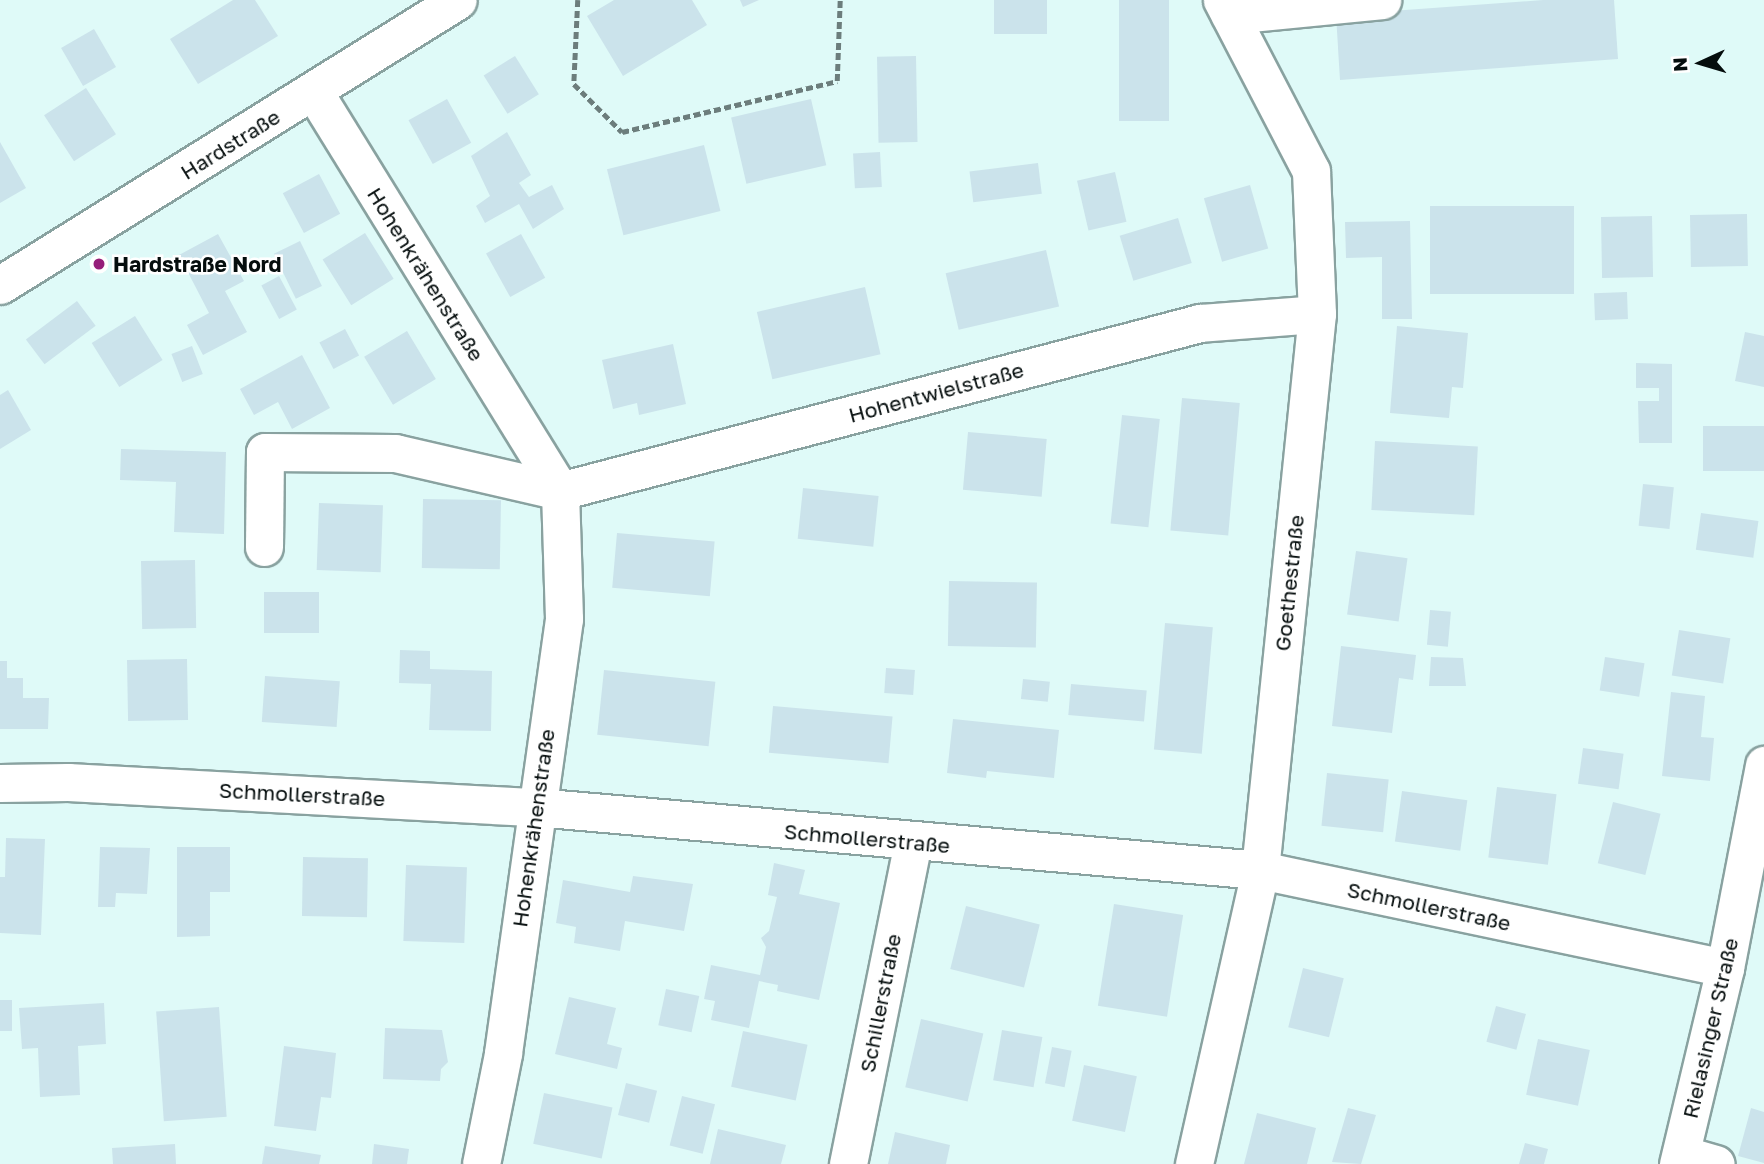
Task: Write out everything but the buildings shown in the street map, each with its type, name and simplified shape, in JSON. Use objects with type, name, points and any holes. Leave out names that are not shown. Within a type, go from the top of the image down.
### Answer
[{"type":"street","name":"Hardstraße","points":[[0,285],[458,0]]},
{"type":"street","name":"Goethestraße","points":[[1195,1164],[1259,870],[1317,314],[1311,171],[1226,7],[1382,0]]},
{"type":"street","name":"Hohenkrähenstraße","points":[[314,92],[559,491],[564,619],[535,807],[503,1054],[481,1164]]},
{"type":"street","name":"Hohentwielstraße","points":[[559,491],[1200,323],[1317,314]]},
{"type":"street","points":[[264,547],[254,450],[395,453],[559,491]]},
{"type":"street","name":"Rielasinger Straße","points":[[1692,1161],[1725,968],[1751,905],[1764,765]]},
{"type":"street","name":"Schmollerstraße","points":[[0,783],[68,782],[535,807],[1259,870],[1725,968]]},
{"type":"street","name":"Schillerstraße","points":[[848,1164],[913,842]]},
{"type":"path","points":[[578,0],[574,84],[622,132],[837,81],[840,0]]},
{"type":"place","name":"Hardstraße Nord","points":[[99,264]]}]
